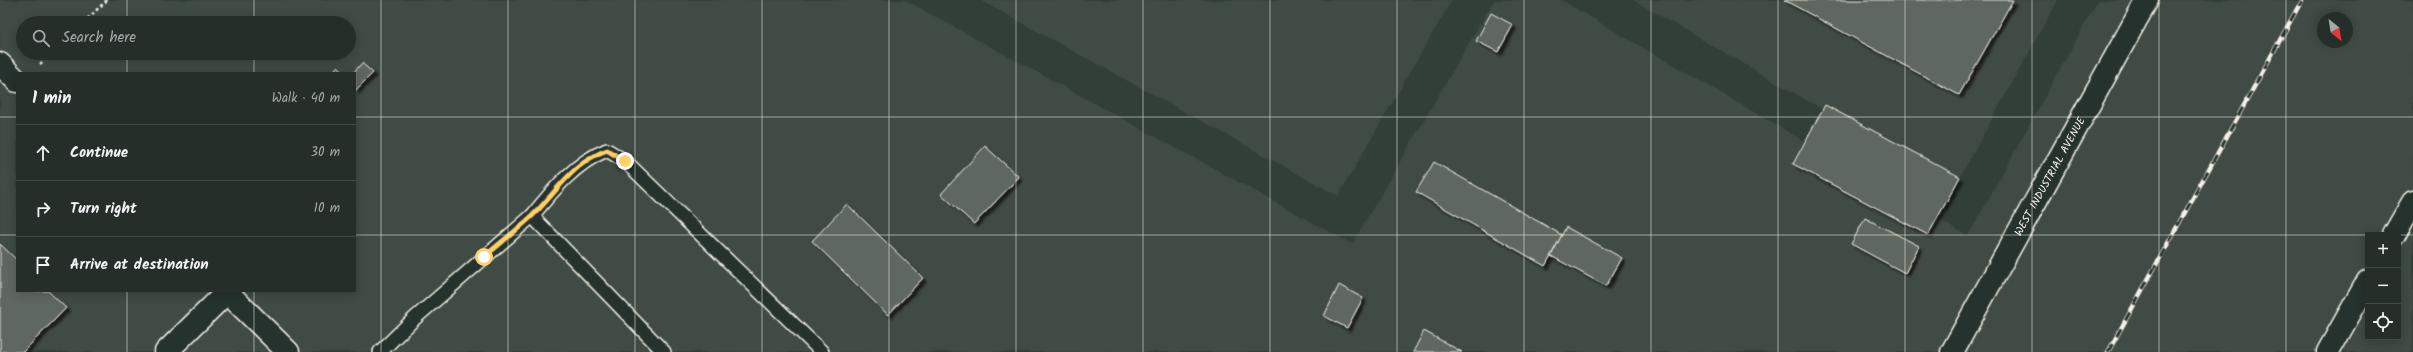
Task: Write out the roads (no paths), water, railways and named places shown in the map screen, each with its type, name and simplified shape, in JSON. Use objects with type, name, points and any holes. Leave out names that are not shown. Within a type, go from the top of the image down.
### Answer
[{"type":"street","name":"WEST INDUSTRIAL AVENUE","points":[[1952,352],[2147,0]]},
{"type":"street","points":[[0,64],[16,80]]},
{"type":"street","points":[[2396,232],[2413,202]]},
{"type":"street","points":[[2328,352],[2365,286]]},
{"type":"street","points":[[166,352],[225,292]]},
{"type":"street","points":[[227,292],[288,352]]},
{"type":"lane","points":[[380,352],[415,318],[532,216],[566,178],[590,156],[607,150],[625,161],[822,352]]},
{"type":"lane","points":[[532,216],[664,352]]},
{"type":"railway","points":[[2108,352],[2302,0]]}]
